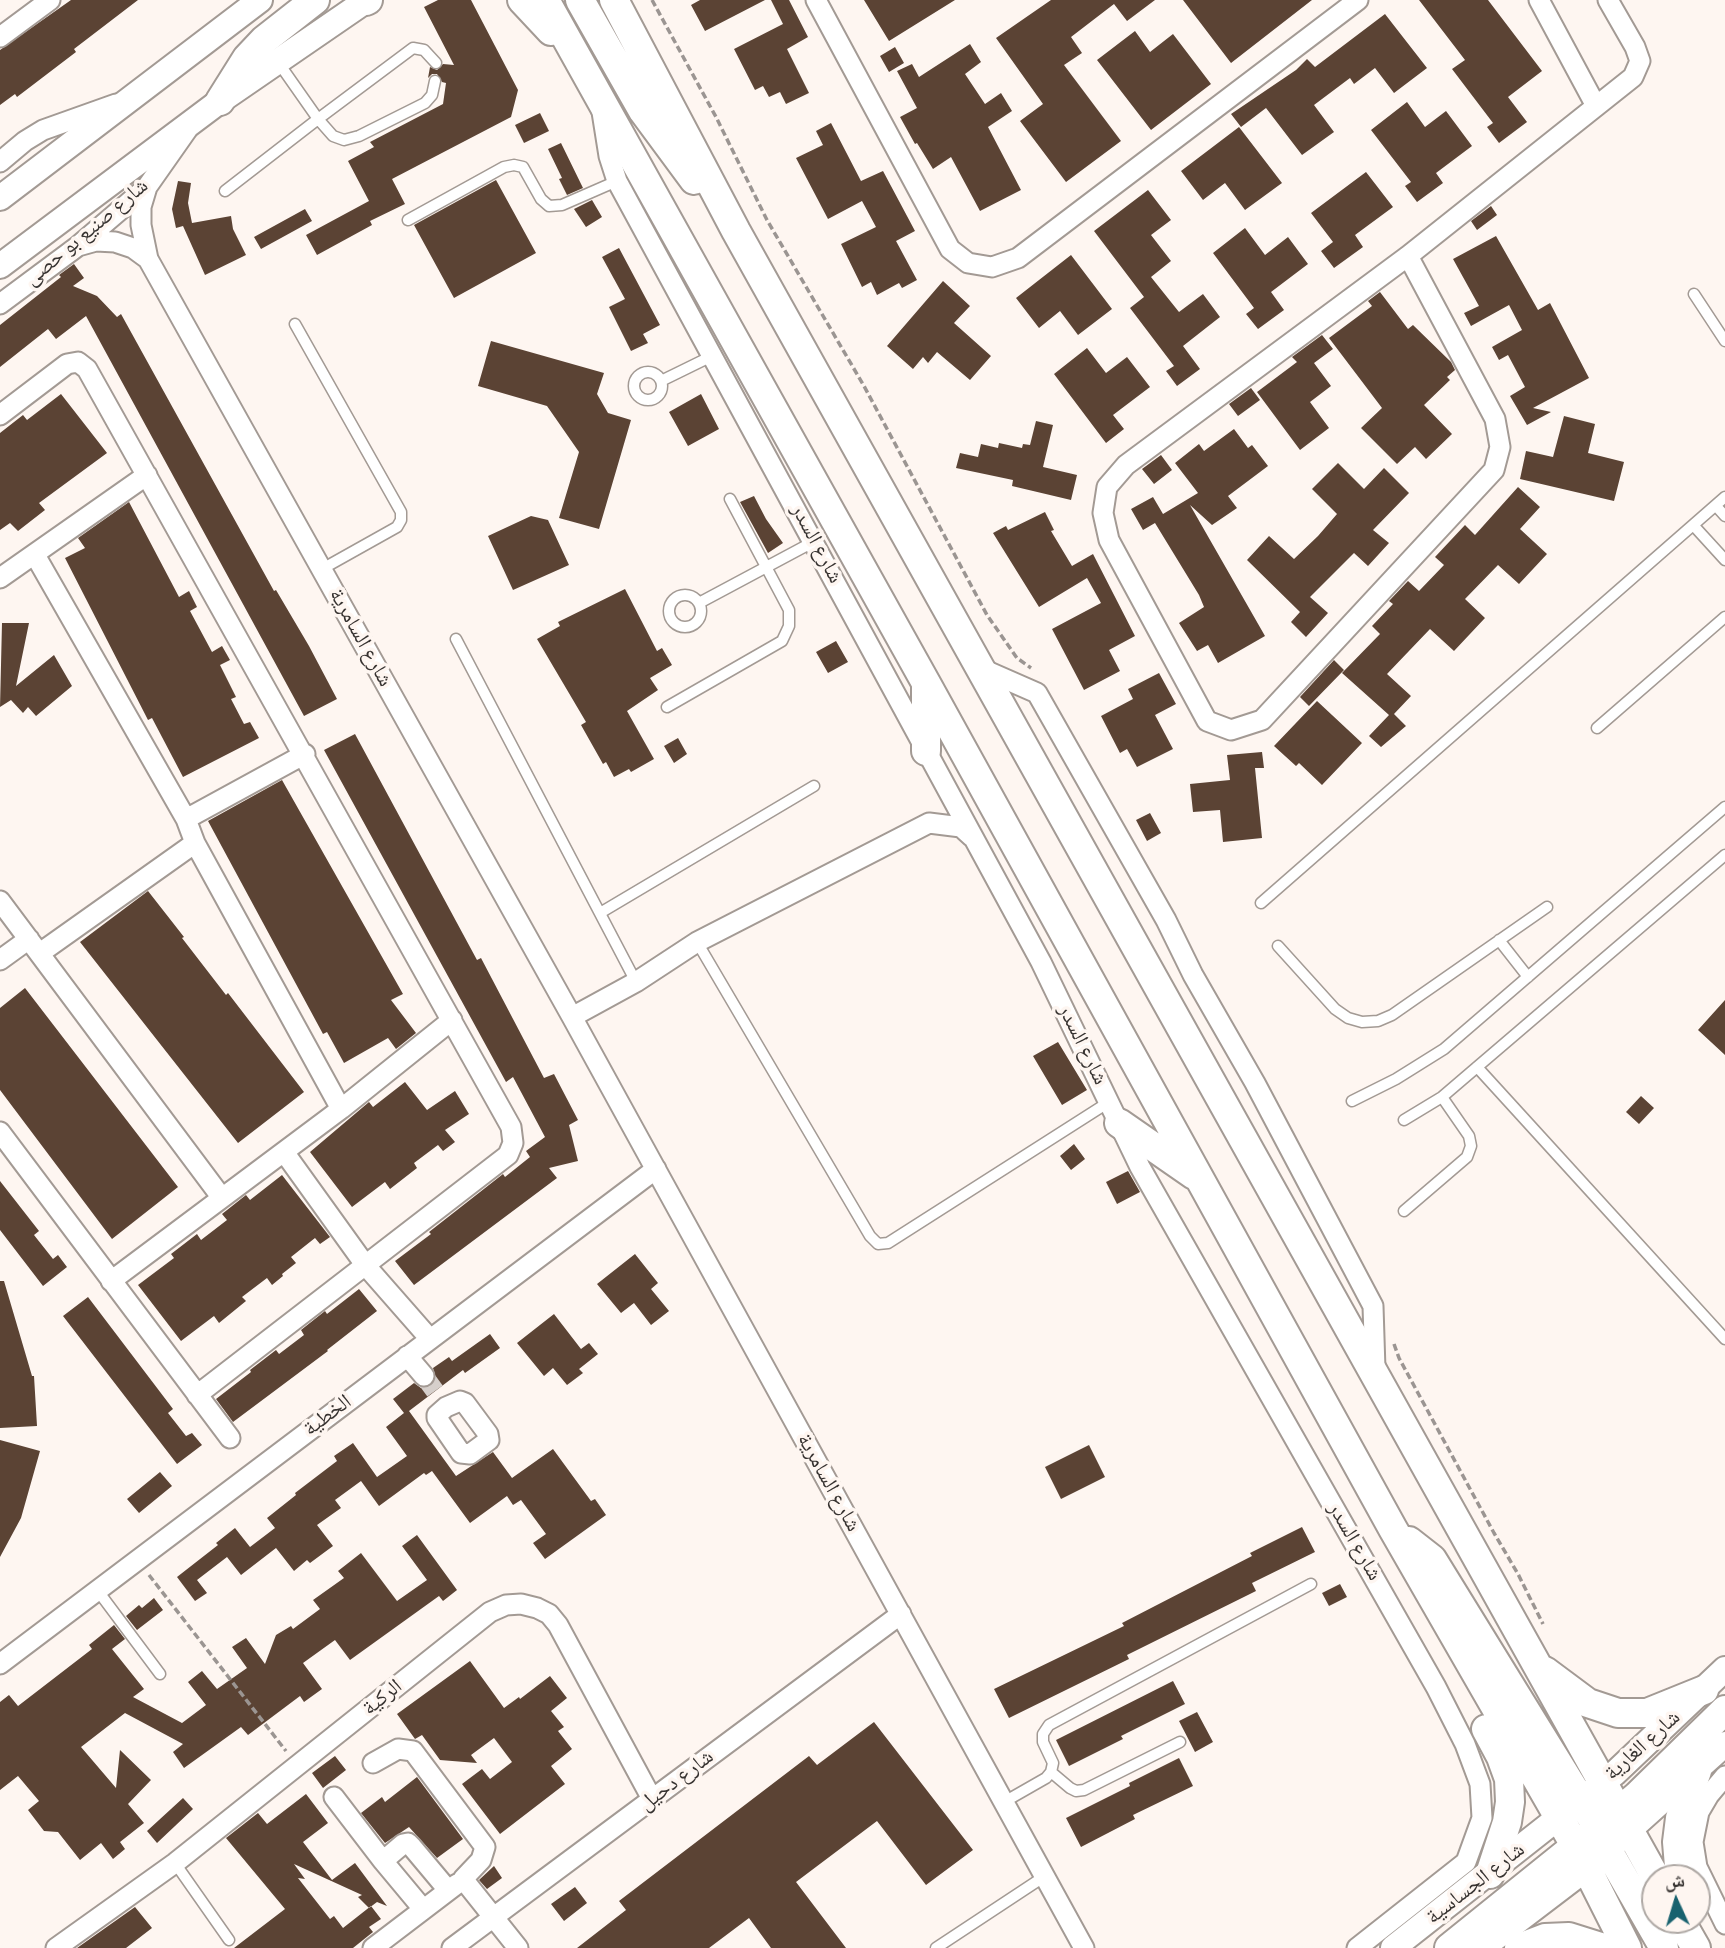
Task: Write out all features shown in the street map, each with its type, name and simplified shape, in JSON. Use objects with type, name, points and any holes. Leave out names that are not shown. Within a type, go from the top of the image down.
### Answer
[{"type":"main road","points":[[220,102],[247,58],[264,40],[315,0]]},
{"type":"main road","points":[[522,0],[579,62]]},
{"type":"main road","name":"شارع السدر","points":[[545,0],[1393,1529],[1558,1818],[1601,1836],[1641,1867]]},
{"type":"main road","points":[[580,0],[656,130],[736,231]]},
{"type":"main road","name":"شارع السدر","points":[[614,0],[736,231],[1602,1783],[1601,1836],[1627,1948]]},
{"type":"main road","points":[[926,683],[933,763]]},
{"type":"main road","points":[[1114,1112],[1200,1180]]},
{"type":"main road","points":[[1393,1529],[1432,1559],[1581,1801],[1664,1948]]},
{"type":"main road","points":[[1393,1529],[1399,1568],[1502,1757],[1509,1779],[1507,1822],[1490,1874]]},
{"type":"main road","points":[[1536,1663],[1588,1703],[1618,1713],[1647,1713],[1704,1690]]},
{"type":"main road","points":[[1449,1948],[1601,1836],[1725,1710]]},
{"type":"main road","points":[[1679,1864],[1677,1842],[1680,1818],[1697,1770]]},
{"type":"main road","points":[[1519,1948],[1545,1938],[1569,1937],[1604,1948]]},
{"type":"street","points":[[0,37],[50,0]]},
{"type":"street","points":[[0,198],[260,0]]},
{"type":"street","name":"شارع صنيع بو حصى","points":[[0,266],[192,122],[367,0]]},
{"type":"street","points":[[816,0],[950,249],[968,263],[992,267],[1018,258],[1358,0]]},
{"type":"street","points":[[1539,0],[1596,106]]},
{"type":"street","points":[[1408,256],[1495,419],[1500,447],[1494,470],[1262,720],[1231,730],[1208,721],[1109,540],[1103,513],[1107,487],[1126,465],[1408,256],[1633,77],[1640,61],[1608,0]]},
{"type":"street","points":[[0,163],[25,141],[43,130],[127,101]]},
{"type":"street","name":"شارع السدر","points":[[601,104],[609,156],[617,181],[815,541],[1041,962],[1140,1167],[1436,1687],[1465,1744],[1480,1784],[1482,1818],[1466,1862],[1357,1948]]},
{"type":"street","name":"شارع صنيع بو حصى","points":[[0,304],[78,246],[146,187],[192,122]]},
{"type":"street","name":"شارع السامرية","points":[[146,187],[141,207],[141,225],[148,259],[572,1017],[1084,1948]]},
{"type":"street","points":[[78,246],[96,241],[115,242],[133,248],[148,259]]},
{"type":"street","points":[[0,415],[67,363],[78,362],[88,369],[511,1127],[513,1143],[508,1155],[197,1395]]},
{"type":"street","points":[[0,579],[147,475]]},
{"type":"street","points":[[35,555],[186,818],[195,843],[341,1109]]},
{"type":"street","name":"شارع السدر","points":[[980,668],[1037,693],[1166,920],[1193,975],[1255,1083],[1373,1307],[1376,1377]]},
{"type":"street","points":[[186,818],[304,754]]},
{"type":"street","points":[[929,823],[941,796],[933,763]]},
{"type":"street","points":[[572,1017],[636,982],[698,942],[929,823],[961,827],[972,837]]},
{"type":"street","points":[[0,960],[34,946],[195,843]]},
{"type":"street","points":[[0,901],[222,1198]]},
{"type":"street","points":[[111,1281],[341,1109],[453,1020]]},
{"type":"street","points":[[0,1132],[230,1438]]},
{"type":"street","points":[[284,1152],[366,1266],[430,1339]]},
{"type":"street","name":"الخطية","points":[[0,1664],[656,1169]]},
{"type":"street","points":[[407,1356],[435,1392]]},
{"type":"street","name":"الركية","points":[[57,1948],[175,1863],[490,1612],[506,1605],[521,1604],[549,1614],[558,1625],[652,1799]]},
{"type":"street","name":"شارع دحيل","points":[[452,1948],[901,1614]]},
{"type":"street","name":"شارع الغارية","points":[[1558,1818],[1602,1783],[1725,1670]]},
{"type":"street","points":[[1482,1948],[1601,1836],[1697,1770],[1725,1744]]},
{"type":"street","points":[[373,1763],[398,1749],[413,1751],[485,1847],[481,1860],[456,1885],[373,1948]]},
{"type":"street","points":[[1725,1776],[1699,1812],[1693,1842],[1698,1867],[1725,1924]]},
{"type":"street","points":[[334,1797],[423,1909]]},
{"type":"street","name":"شارع الجساسية","points":[[1393,1948],[1558,1818]]},
{"type":"street","points":[[383,1861],[403,1844],[408,1843],[495,1917],[518,1948]]},
{"type":"lane","points":[[225,191],[412,48],[425,50],[436,63]]},
{"type":"lane","points":[[278,61],[332,136],[344,140],[359,136],[425,103],[432,95],[435,81]]},
{"type":"lane","points":[[408,220],[505,167],[514,165],[523,167],[541,199],[549,206],[562,205],[617,181]]},
{"type":"lane","points":[[1694,294],[1725,341]]},
{"type":"lane","points":[[295,324],[401,512],[397,527],[322,569]]},
{"type":"lane","points":[[661,381],[713,355]]},
{"type":"lane","points":[[1261,903],[1725,498]]},
{"type":"lane","points":[[667,707],[782,642],[789,626],[789,610],[730,499]]},
{"type":"lane","points":[[1716,506],[1725,516]]},
{"type":"lane","points":[[1694,526],[1725,560]]},
{"type":"lane","points":[[699,603],[815,541]]},
{"type":"lane","points":[[1597,728],[1725,617]]},
{"type":"lane","points":[[456,639],[636,982]]},
{"type":"lane","points":[[600,913],[814,786]]},
{"type":"lane","points":[[1352,1101],[1396,1079],[1444,1049],[1725,807]]},
{"type":"lane","points":[[1405,1120],[1442,1097],[1725,855]]},
{"type":"lane","points":[[1278,946],[1335,1009],[1348,1018],[1362,1022],[1378,1021],[1392,1015],[1547,907]]},
{"type":"lane","points":[[1499,940],[1528,977]]},
{"type":"lane","points":[[698,942],[870,1236],[878,1244],[888,1243],[1114,1112]]},
{"type":"lane","points":[[1477,1067],[1725,1339]]},
{"type":"lane","points":[[1404,1210],[1467,1157],[1471,1146],[1469,1136],[1442,1097]]},
{"type":"lane","points":[[1004,1802],[1046,1778],[1051,1772],[1053,1763],[1044,1742],[1044,1734],[1049,1726],[1311,1584]]},
{"type":"lane","points":[[98,1591],[160,1674]]},
{"type":"lane","points":[[1051,1772],[1070,1788],[1076,1791],[1084,1790],[1180,1742]]},
{"type":"lane","points":[[175,1863],[229,1940]]},
{"type":"lane","points":[[936,1948],[1045,1876]]},
{"type":"path","points":[[652,0],[716,117],[767,220],[864,387],[987,615],[1017,658],[1039,674]]},
{"type":"path","points":[[1393,1335],[1399,1358],[1545,1628]]},
{"type":"path","points":[[137,1560],[299,1766]]},
{"type":"building","points":[[71,0],[138,0],[17,97],[15,94],[0,105],[0,50]]},
{"type":"building","points":[[438,0],[471,0],[518,90],[511,117],[392,179],[405,204],[370,221],[372,225],[317,255],[306,235],[369,201],[348,161],[374,147],[370,142],[443,104],[446,83],[442,82],[437,74],[428,78],[430,67],[437,70],[443,64],[454,65],[424,7]]},
{"type":"building","points":[[700,0],[765,0],[705,31],[691,5]]},
{"type":"building","points":[[771,0],[789,0],[808,37],[787,49],[809,93],[786,104],[780,92],[769,97],[763,86],[755,90],[734,49],[783,24]]},
{"type":"building","points":[[864,0],[955,0],[889,41]]},
{"type":"building","points":[[1051,0],[1155,0],[1127,21],[1114,4],[1071,37],[1082,53],[1064,65],[1121,141],[1066,182],[1020,121],[1043,104],[996,38]]},
{"type":"building","points":[[1183,0],[1312,0],[1231,63]]},
{"type":"building","points":[[1419,0],[1488,0],[1542,71],[1508,97],[1527,122],[1499,143],[1487,127],[1493,123],[1452,69],[1465,60]]},
{"type":"building","points":[[1385,14],[1427,68],[1394,93],[1375,68],[1354,84],[1350,78],[1314,105],[1334,132],[1302,155],[1266,108],[1241,127],[1231,114],[1296,70],[1307,59],[1315,67]]},
{"type":"building","points":[[1135,31],[1150,52],[1173,34],[1211,84],[1151,130],[1097,60]]},
{"type":"building","points":[[970,44],[981,62],[965,74],[985,104],[1001,93],[1012,111],[988,127],[1021,190],[980,211],[951,157],[933,169],[917,143],[915,144],[900,117],[917,108],[897,71],[912,64],[919,77]]},
{"type":"building","points":[[895,47],[904,63],[889,72],[880,56]]},
{"type":"building","points":[[1407,102],[1425,127],[1446,111],[1472,146],[1436,173],[1443,183],[1417,202],[1405,186],[1411,182],[1371,130]]},
{"type":"building","points":[[540,113],[549,131],[524,143],[515,125]]},
{"type":"building","points":[[831,123],[861,181],[883,171],[915,231],[896,241],[917,280],[902,288],[899,283],[877,295],[871,282],[862,287],[841,244],[876,227],[862,201],[828,219],[796,158],[823,145],[816,131]]},
{"type":"building","points":[[1239,127],[1282,183],[1245,210],[1225,183],[1203,200],[1181,171]]},
{"type":"building","points":[[561,143],[583,188],[567,195],[548,149]]},
{"type":"building","points":[[1366,172],[1393,207],[1355,235],[1363,247],[1334,268],[1321,251],[1333,242],[1311,213]]},
{"type":"building","points":[[496,180],[536,253],[454,298],[414,225]]},
{"type":"building","points":[[178,181],[191,183],[188,203],[192,223],[231,216],[233,229],[246,255],[205,275],[183,226],[176,228],[172,209]]},
{"type":"building","points":[[1148,190],[1171,220],[1151,235],[1171,261],[1151,277],[1179,312],[1203,294],[1220,317],[1183,346],[1200,369],[1177,386],[1166,371],[1174,366],[1130,308],[1144,297],[1094,231]]},
{"type":"building","points":[[592,200],[602,217],[586,227],[574,209]]},
{"type":"building","points":[[1491,206],[1497,215],[1477,230],[1471,221]]},
{"type":"building","points":[[305,209],[312,221],[261,249],[254,237]]},
{"type":"building","points":[[1245,228],[1265,255],[1288,237],[1308,264],[1271,292],[1284,310],[1258,329],[1246,314],[1254,308],[1213,253]]},
{"type":"building","points":[[1496,236],[1538,310],[1550,303],[1589,378],[1533,408],[1551,412],[1527,425],[1510,396],[1525,387],[1508,355],[1499,360],[1492,347],[1522,330],[1509,305],[1471,326],[1464,313],[1479,306],[1453,259]]},
{"type":"building","points":[[619,248],[660,325],[643,334],[648,343],[631,351],[609,307],[625,299],[602,257]]},
{"type":"building","points":[[1071,255],[1112,309],[1078,335],[1060,311],[1039,328],[1016,298]]},
{"type":"building","points":[[74,264],[84,278],[73,286],[97,296],[117,317],[121,314],[337,699],[304,716],[86,316],[56,339],[48,329],[0,367],[0,325]]},
{"type":"building","points":[[943,281],[970,306],[954,323],[991,356],[970,380],[937,352],[928,363],[923,357],[913,369],[887,346]]},
{"type":"building","points":[[1380,292],[1408,329],[1413,325],[1451,362],[1455,370],[1447,377],[1450,380],[1424,405],[1452,434],[1426,459],[1415,447],[1397,464],[1361,428],[1382,408],[1329,338],[1372,306],[1368,301]]},
{"type":"building","points":[[1322,335],[1333,349],[1314,363],[1331,386],[1310,402],[1329,428],[1300,450],[1257,392],[1297,362],[1292,357]]},
{"type":"building","points":[[491,341],[604,373],[597,394],[608,413],[631,420],[599,529],[559,518],[579,452],[547,406],[478,386]]},
{"type":"building","points":[[1087,348],[1106,373],[1127,357],[1150,387],[1113,415],[1124,429],[1106,443],[1054,374]]},
{"type":"building","points":[[1251,388],[1260,400],[1238,416],[1229,404]]},
{"type":"building","points":[[61,394],[107,453],[39,503],[45,510],[18,531],[10,523],[0,530],[0,433],[23,415],[27,420]]},
{"type":"building","points":[[701,394],[719,429],[688,446],[669,412]]},
{"type":"building","points":[[1564,416],[1595,424],[1588,453],[1624,462],[1614,501],[1520,479],[1526,451],[1553,457]]},
{"type":"building","points":[[1036,421],[1053,425],[1043,467],[1077,475],[1071,500],[1012,486],[1013,480],[956,468],[960,453],[978,457],[981,444],[998,448],[999,443],[1022,448],[1023,444],[1030,445]]},
{"type":"building","points":[[1234,429],[1248,448],[1252,445],[1268,466],[1228,496],[1237,508],[1212,525],[1190,505],[1265,636],[1218,663],[1208,645],[1197,651],[1179,623],[1204,607],[1199,595],[1155,523],[1143,530],[1131,509],[1153,497],[1163,514],[1198,493],[1175,463],[1199,444],[1204,451]]},
{"type":"building","points":[[1161,455],[1172,470],[1154,484],[1142,469]]},
{"type":"building","points":[[1338,463],[1364,489],[1384,468],[1409,493],[1373,530],[1389,543],[1368,566],[1354,553],[1310,597],[1328,613],[1306,637],[1291,622],[1300,612],[1247,560],[1269,536],[1294,559],[1318,536],[1337,514],[1312,489]]},
{"type":"building","points":[[1518,487],[1540,507],[1520,529],[1547,554],[1519,584],[1498,565],[1465,599],[1485,618],[1454,651],[1430,629],[1387,674],[1411,696],[1394,714],[1406,726],[1381,747],[1369,736],[1389,715],[1342,673],[1380,634],[1372,626],[1393,604],[1389,601],[1408,581],[1419,591],[1444,565],[1435,557],[1465,525],[1475,535]]},
{"type":"building","points":[[754,496],[783,543],[768,553],[740,502]]},
{"type":"building","points":[[129,502],[179,597],[189,591],[197,607],[190,611],[212,652],[222,646],[230,660],[220,665],[236,697],[231,699],[244,724],[250,722],[259,738],[183,777],[152,718],[148,720],[65,558],[85,548],[78,538]]},
{"type":"building","points":[[1045,512],[1054,530],[1051,531],[1072,566],[1093,554],[1135,636],[1109,650],[1120,671],[1084,690],[1052,629],[1101,603],[1087,578],[1039,607],[993,533],[1006,526],[1008,530]]},
{"type":"building","points":[[531,516],[548,520],[569,565],[513,590],[488,536]]},
{"type":"building","points":[[625,589],[657,651],[662,648],[672,665],[650,678],[658,690],[627,711],[654,759],[631,772],[629,769],[614,777],[606,762],[603,764],[581,725],[586,722],[537,639],[560,626],[558,622]]},
{"type":"building","points":[[2,623],[29,623],[16,686],[54,655],[72,686],[36,716],[28,707],[23,713],[11,700],[0,707]]},
{"type":"building","points":[[836,641],[848,662],[828,673],[816,652]]},
{"type":"building","points":[[1334,660],[1344,670],[1309,706],[1300,697]]},
{"type":"building","points":[[1159,673],[1176,704],[1155,715],[1173,749],[1137,767],[1127,749],[1120,753],[1101,716],[1133,699],[1128,689]]},
{"type":"building","points":[[1317,701],[1362,743],[1322,785],[1299,763],[1296,766],[1274,746]]},
{"type":"building","points":[[355,734],[477,960],[481,958],[544,1078],[554,1074],[578,1120],[569,1125],[578,1161],[549,1168],[557,1178],[414,1285],[395,1261],[503,1174],[505,1177],[530,1157],[526,1151],[545,1137],[513,1077],[506,1082],[324,750]]},
{"type":"building","points":[[678,738],[687,754],[674,763],[664,746]]},
{"type":"building","points":[[1262,752],[1264,768],[1255,768],[1262,838],[1223,842],[1220,810],[1193,812],[1190,784],[1230,780],[1227,755]]},
{"type":"building","points":[[282,780],[403,994],[391,1000],[416,1033],[396,1049],[388,1038],[344,1063],[327,1032],[323,1034],[208,821]]},
{"type":"building","points":[[1150,813],[1161,833],[1147,841],[1136,820]]},
{"type":"building","points":[[148,891],[226,995],[228,993],[304,1092],[238,1143],[80,942]]},
{"type":"building","points":[[25,988],[178,1187],[112,1239],[0,1090],[0,1008]]},
{"type":"building","points":[[1725,1000],[1725,1055],[1698,1030]]},
{"type":"building","points":[[1058,1042],[1087,1090],[1062,1105],[1033,1056]]},
{"type":"building","points":[[405,1082],[427,1110],[455,1091],[469,1114],[445,1130],[455,1142],[443,1151],[438,1145],[414,1163],[417,1168],[390,1189],[385,1182],[352,1207],[310,1152],[369,1102],[373,1107]]},
{"type":"building","points":[[1641,1096],[1654,1108],[1639,1124],[1626,1112]]},
{"type":"building","points":[[1074,1144],[1085,1159],[1071,1170],[1060,1156]]},
{"type":"building","points":[[1128,1171],[1140,1192],[1117,1204],[1106,1182]]},
{"type":"building","points":[[282,1175],[330,1237],[320,1244],[315,1238],[291,1257],[296,1263],[272,1285],[267,1278],[242,1297],[246,1301],[219,1323],[214,1316],[181,1341],[138,1285],[174,1258],[171,1254],[197,1234],[201,1240],[227,1220],[222,1214],[246,1195],[250,1200]]},
{"type":"building","points":[[0,1181],[39,1231],[34,1235],[53,1259],[58,1255],[67,1267],[43,1286],[0,1230]]},
{"type":"building","points":[[635,1254],[658,1283],[651,1289],[669,1311],[651,1325],[634,1303],[621,1313],[597,1284]]},
{"type":"building","points":[[0,1281],[4,1281],[34,1376],[37,1426],[0,1428]]},
{"type":"building","points":[[359,1289],[377,1311],[233,1422],[216,1399],[276,1350],[279,1354],[304,1335],[301,1330],[325,1311],[327,1314]]},
{"type":"building","points":[[88,1297],[173,1409],[168,1413],[186,1436],[192,1433],[202,1445],[177,1464],[63,1316]]},
{"type":"building","points":[[554,1314],[581,1349],[589,1343],[598,1354],[579,1369],[583,1373],[567,1385],[553,1368],[544,1376],[517,1343]]},
{"type":"building","points":[[490,1334],[500,1348],[465,1373],[463,1370],[409,1411],[456,1476],[493,1452],[512,1478],[553,1449],[591,1501],[595,1499],[606,1515],[545,1559],[533,1543],[546,1534],[521,1500],[513,1505],[507,1496],[470,1523],[432,1471],[426,1475],[424,1473],[379,1506],[361,1481],[335,1500],[341,1508],[317,1525],[333,1546],[310,1563],[307,1560],[294,1571],[276,1548],[241,1575],[227,1557],[197,1580],[207,1593],[195,1601],[177,1577],[235,1528],[250,1547],[275,1528],[267,1518],[337,1461],[334,1456],[353,1443],[377,1477],[407,1456],[386,1427],[404,1413],[393,1399],[414,1383],[421,1388],[431,1386],[436,1379],[433,1368],[449,1357],[452,1361]]},
{"type":"building","points":[[0,1440],[40,1451],[21,1518],[0,1557]]},
{"type":"building","points":[[1089,1445],[1105,1477],[1061,1499],[1045,1467]]},
{"type":"building","points":[[160,1472],[172,1486],[139,1513],[127,1499]]},
{"type":"building","points":[[1302,1527],[1315,1552],[1252,1583],[1256,1591],[1127,1655],[1129,1659],[1009,1718],[994,1689],[1124,1626],[1122,1623]]},
{"type":"building","points":[[417,1535],[457,1590],[443,1601],[439,1596],[350,1660],[335,1640],[303,1663],[322,1689],[304,1702],[300,1696],[248,1735],[241,1727],[184,1768],[173,1752],[183,1744],[125,1713],[81,1747],[116,1788],[120,1750],[151,1780],[128,1804],[144,1823],[120,1842],[125,1849],[113,1859],[101,1843],[80,1860],[58,1832],[44,1831],[28,1810],[39,1801],[18,1776],[0,1790],[0,1702],[9,1695],[18,1706],[92,1649],[89,1645],[114,1625],[125,1639],[112,1649],[144,1689],[133,1697],[182,1723],[206,1705],[188,1682],[202,1671],[217,1689],[247,1668],[232,1647],[246,1638],[265,1664],[276,1635],[291,1626],[293,1629],[320,1609],[313,1600],[344,1578],[338,1571],[361,1553],[397,1601],[427,1580],[402,1546]]},
{"type":"building","points":[[1340,1584],[1347,1597],[1329,1606],[1322,1593]]},
{"type":"building","points":[[154,1598],[163,1610],[137,1630],[126,1616],[139,1605],[142,1608]]},
{"type":"building","points":[[470,1661],[504,1708],[550,1676],[567,1698],[551,1711],[564,1727],[558,1731],[572,1749],[551,1766],[565,1784],[500,1834],[462,1784],[482,1769],[490,1779],[512,1762],[494,1738],[471,1755],[477,1763],[440,1760],[422,1735],[415,1739],[397,1714]]},
{"type":"building","points":[[1173,1681],[1185,1704],[1069,1766],[1056,1740]]},
{"type":"building","points":[[1197,1712],[1213,1742],[1195,1752],[1179,1721]]},
{"type":"building","points":[[874,1722],[973,1850],[926,1885],[877,1821],[796,1882],[846,1948],[771,1948],[749,1918],[709,1948],[577,1948],[626,1910],[619,1901],[809,1756],[817,1765]]},
{"type":"building","points":[[335,1756],[346,1770],[323,1788],[312,1773]]},
{"type":"building","points":[[1179,1758],[1193,1786],[1133,1815],[1135,1819],[1081,1847],[1066,1818]]},
{"type":"building","points":[[417,1777],[463,1839],[437,1858],[409,1827],[385,1843],[361,1813],[382,1797],[385,1802]]},
{"type":"building","points":[[306,1794],[328,1823],[303,1842],[332,1880],[355,1863],[387,1906],[377,1902],[371,1906],[381,1919],[369,1927],[373,1932],[353,1948],[234,1948],[285,1909],[226,1838],[258,1813],[267,1824]],"holes":[[[294,1864],[362,1895],[358,1897],[369,1908],[343,1928],[334,1916],[330,1919],[298,1878],[305,1879]]]},
{"type":"building","points":[[183,1798],[193,1809],[157,1843],[147,1831]]},
{"type":"building","points":[[494,1866],[502,1878],[487,1889],[479,1880]]},
{"type":"building","points":[[575,1887],[587,1903],[564,1921],[551,1904]]},
{"type":"building","points":[[135,1907],[152,1928],[126,1948],[77,1948]]},
{"type":"tunnel","points":[[424,1376],[435,1391]]}]
